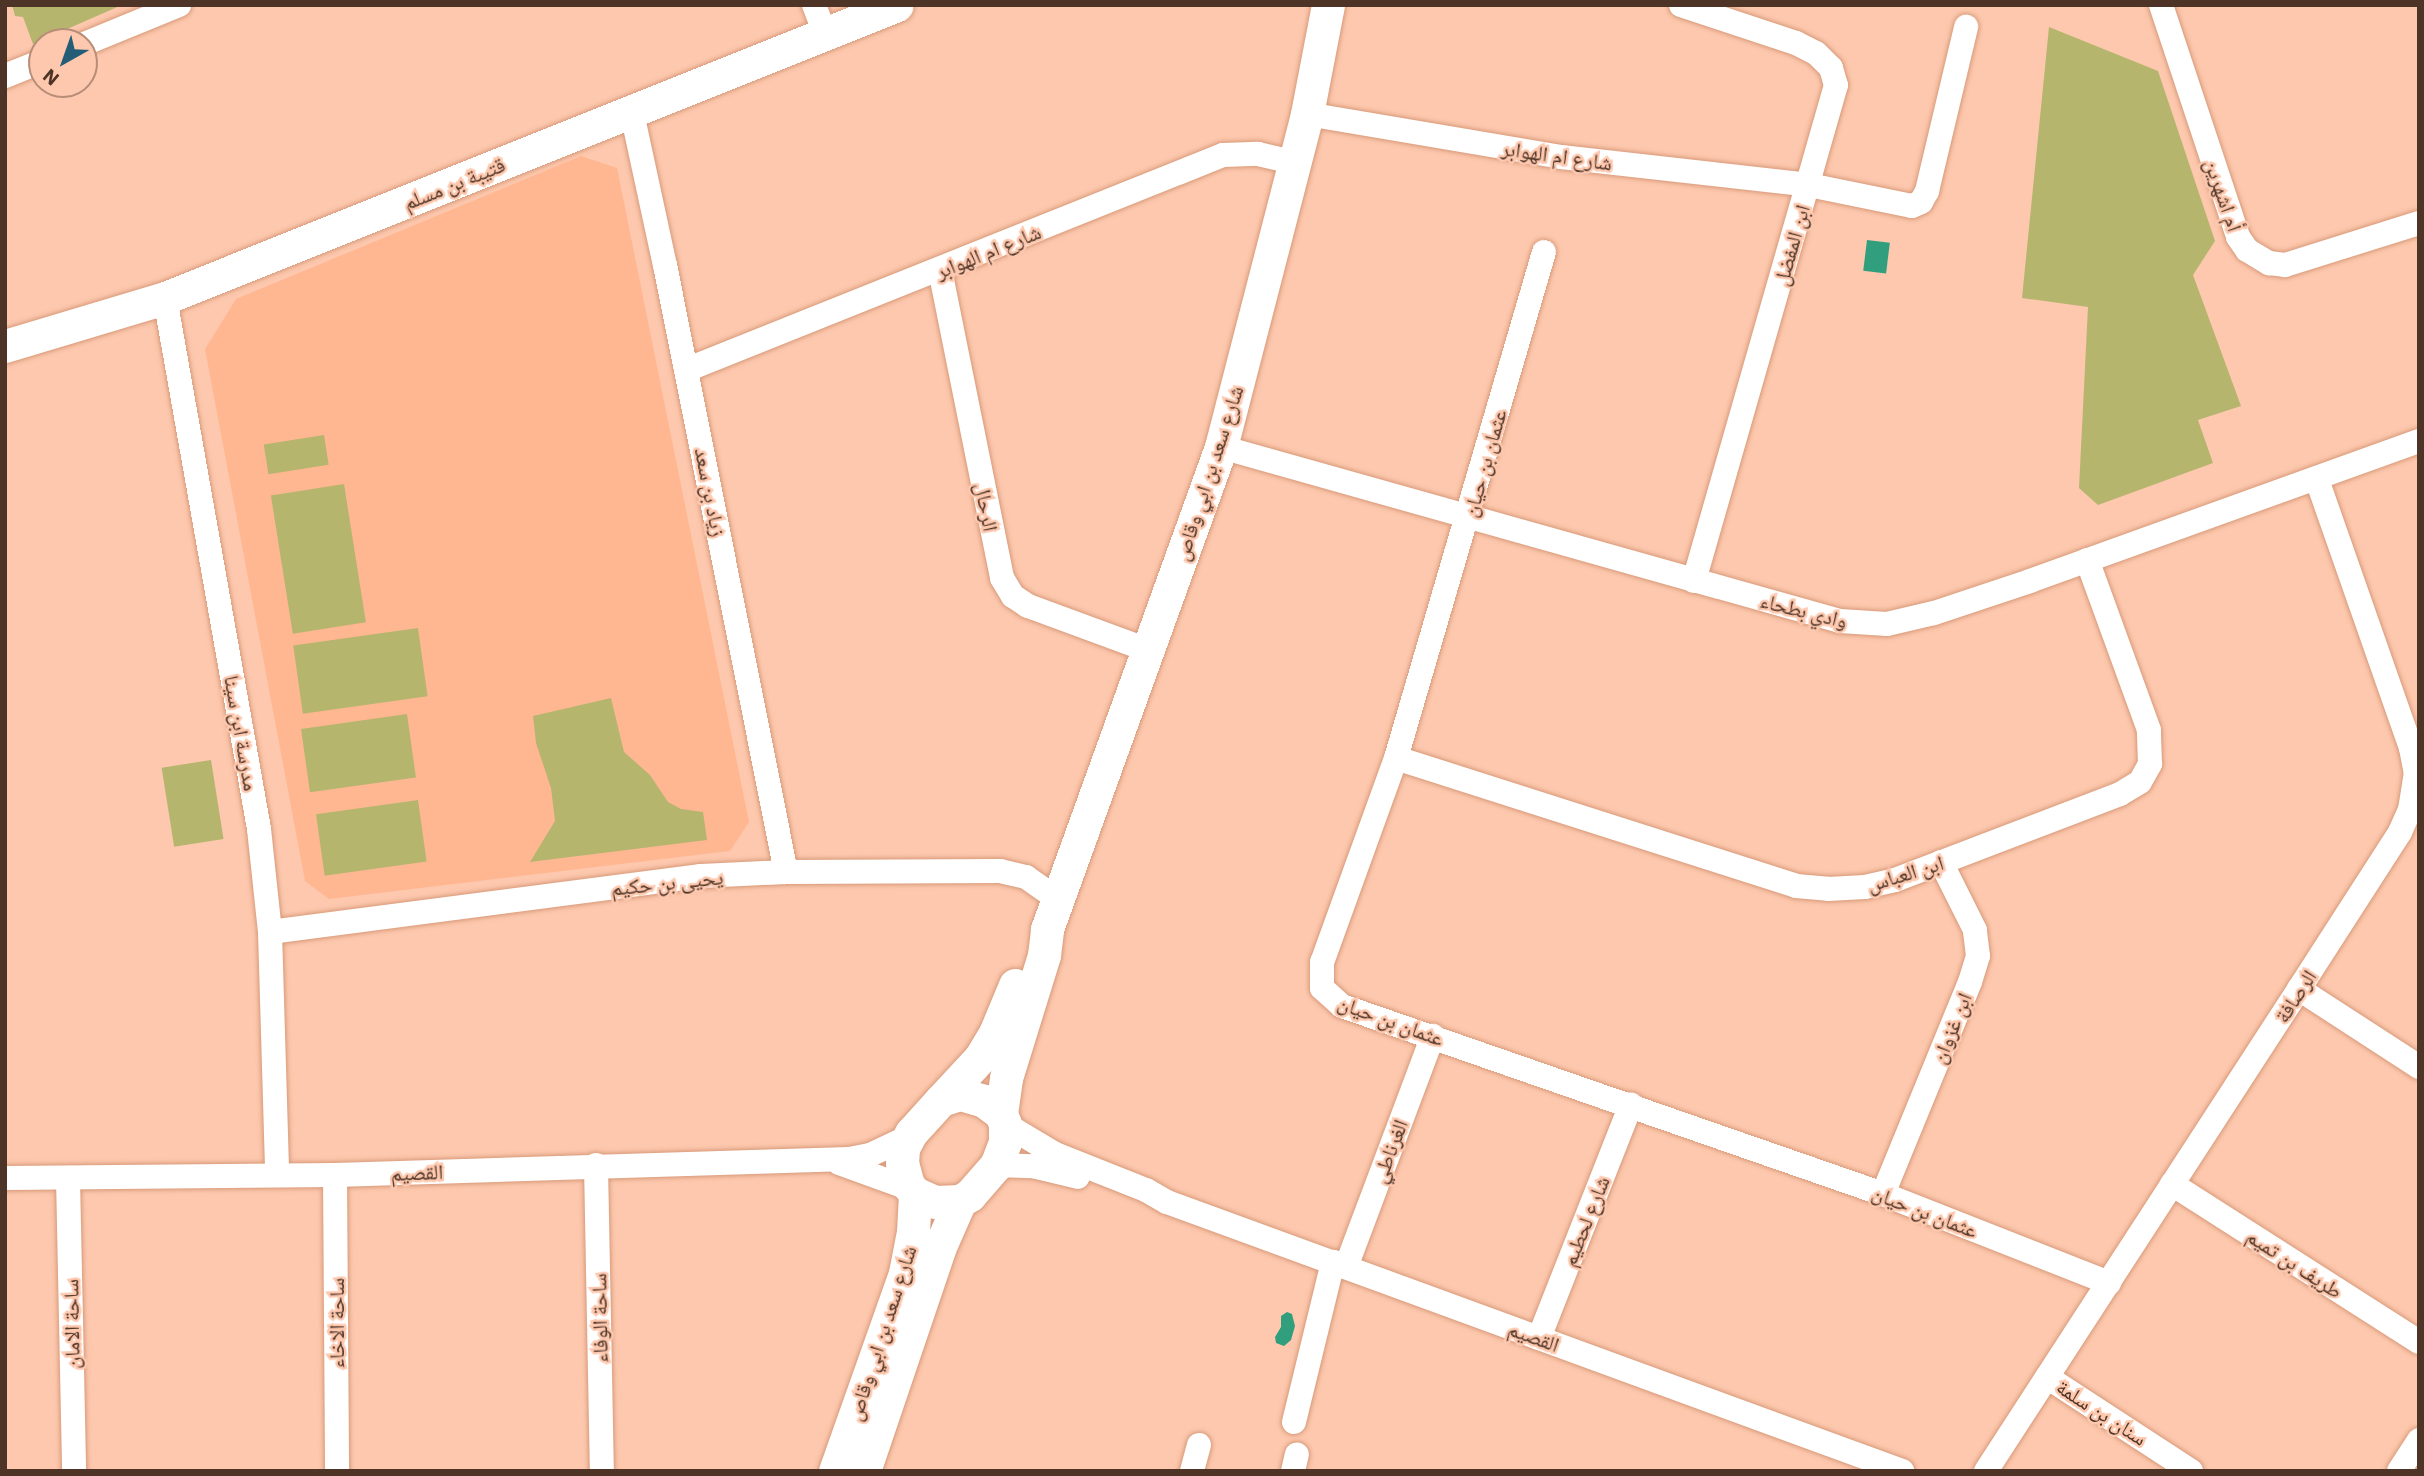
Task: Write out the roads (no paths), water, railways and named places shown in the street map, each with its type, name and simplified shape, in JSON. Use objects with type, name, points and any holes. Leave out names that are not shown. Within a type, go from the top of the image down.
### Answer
[{"type":"street","points":[[98,38],[178,5]]},
{"type":"street","name":"قتيبة بن مسلم","points":[[5,346],[165,298],[632,113],[820,20],[897,5]]},
{"type":"street","name":"شارع سعد بن ابي وقاص","points":[[1003,1119],[1006,1078],[1044,955],[1053,914],[1221,447],[1307,114],[1328,5]]},
{"type":"street","name":"ابن المفضل","points":[[1681,5],[1796,43],[1816,53],[1831,68],[1836,85],[1693,581]]},
{"type":"street","name":"أم اشهرين","points":[[2161,5],[2238,237],[2247,250],[2269,263],[2285,265],[2419,223]]},
{"type":"street","name":"شارع ام الهوابر","points":[[1307,114],[1561,157],[1809,185],[1906,206],[1922,202],[1927,191],[1966,27]]},
{"type":"street","points":[[5,76],[28,67]]},
{"type":"street","name":"زياد بن سعد","points":[[632,113],[786,872]]},
{"type":"street","name":"شارع ام الهوابر","points":[[686,370],[1223,155],[1258,154],[1293,162]]},
{"type":"street","name":"عثمان بن حيان","points":[[1544,252],[1396,758],[1322,962],[1322,988],[1342,1006],[1433,1035],[1883,1194],[2109,1283]]},
{"type":"street","name":"الرحال","points":[[940,270],[1002,578],[1013,596],[1028,606],[1150,650]]},
{"type":"street","name":"مدرسة ابن سينا","points":[[165,298],[260,829],[270,932],[277,1173]]},
{"type":"street","name":"وادي بطحاء","points":[[1221,447],[1840,621],[1887,624],[1934,613],[2317,480],[2419,441]]},
{"type":"street","name":"الرصافة","points":[[1986,1471],[2299,989],[2399,832],[2410,810],[2417,788],[2409,710],[2317,480]]},
{"type":"street","name":"ابن العباس","points":[[1396,758],[1796,886],[1828,889],[1865,887],[1895,880],[2120,794],[2140,782],[2150,764],[2149,730],[2087,560]]},
{"type":"street","name":"ابن غزوان","points":[[1883,1194],[1970,982],[1978,956],[1975,930],[1941,862]]},
{"type":"street","name":"يحيى بن حكيم","points":[[270,932],[701,876],[786,872],[1000,871],[1026,877],[1053,914]]},
{"type":"street","name":"شارع سعد بن ابي وقاص","points":[[941,1100],[980,1058],[995,1033],[1025,959],[1053,914]]},
{"type":"street","points":[[2299,989],[2419,1067]]},
{"type":"street","name":"الغرناطي","points":[[1294,1422],[1340,1265],[1433,1035]]},
{"type":"street","points":[[968,1095],[984,1101],[1003,1119],[1005,1142],[996,1165],[960,1201],[935,1202],[913,1191],[902,1163],[908,1137],[941,1100],[951,1096],[968,1095]]},
{"type":"street","name":"شارع لحطيم","points":[[1538,1338],[1631,1104]]},
{"type":"street","name":"القصيم","points":[[1003,1119],[1055,1154],[1146,1190],[1167,1202],[1902,1471]]},
{"type":"street","name":"القصيم","points":[[5,1178],[277,1173],[335,1175],[828,1160],[870,1155],[908,1137]]},
{"type":"street","name":"القصيم","points":[[828,1160],[913,1191]]},
{"type":"street","name":"ساحة الوفاء","points":[[596,1165],[602,1471]]},
{"type":"street","name":"القصيم","points":[[996,1165],[1052,1170],[1143,1198],[1167,1202]]},
{"type":"street","name":"ساحة الاخاء","points":[[335,1175],[337,1471]]},
{"type":"street","name":"ساحة الامان","points":[[68,1178],[74,1471]]},
{"type":"street","name":"طريف بن تميم","points":[[2172,1184],[2419,1342]]},
{"type":"street","name":"شارع سعد بن ابي وقاص","points":[[835,1471],[905,1273],[914,1232],[913,1191]]},
{"type":"street","name":"شارع سعد بن ابي وقاص","points":[[864,1471],[939,1250],[960,1201]]},
{"type":"street","name":"سنان بن سلمة","points":[[2047,1377],[2191,1471]]},
{"type":"street","points":[[2399,1471],[2419,1440]]},
{"type":"street","points":[[1192,1471],[1199,1445]]}]
